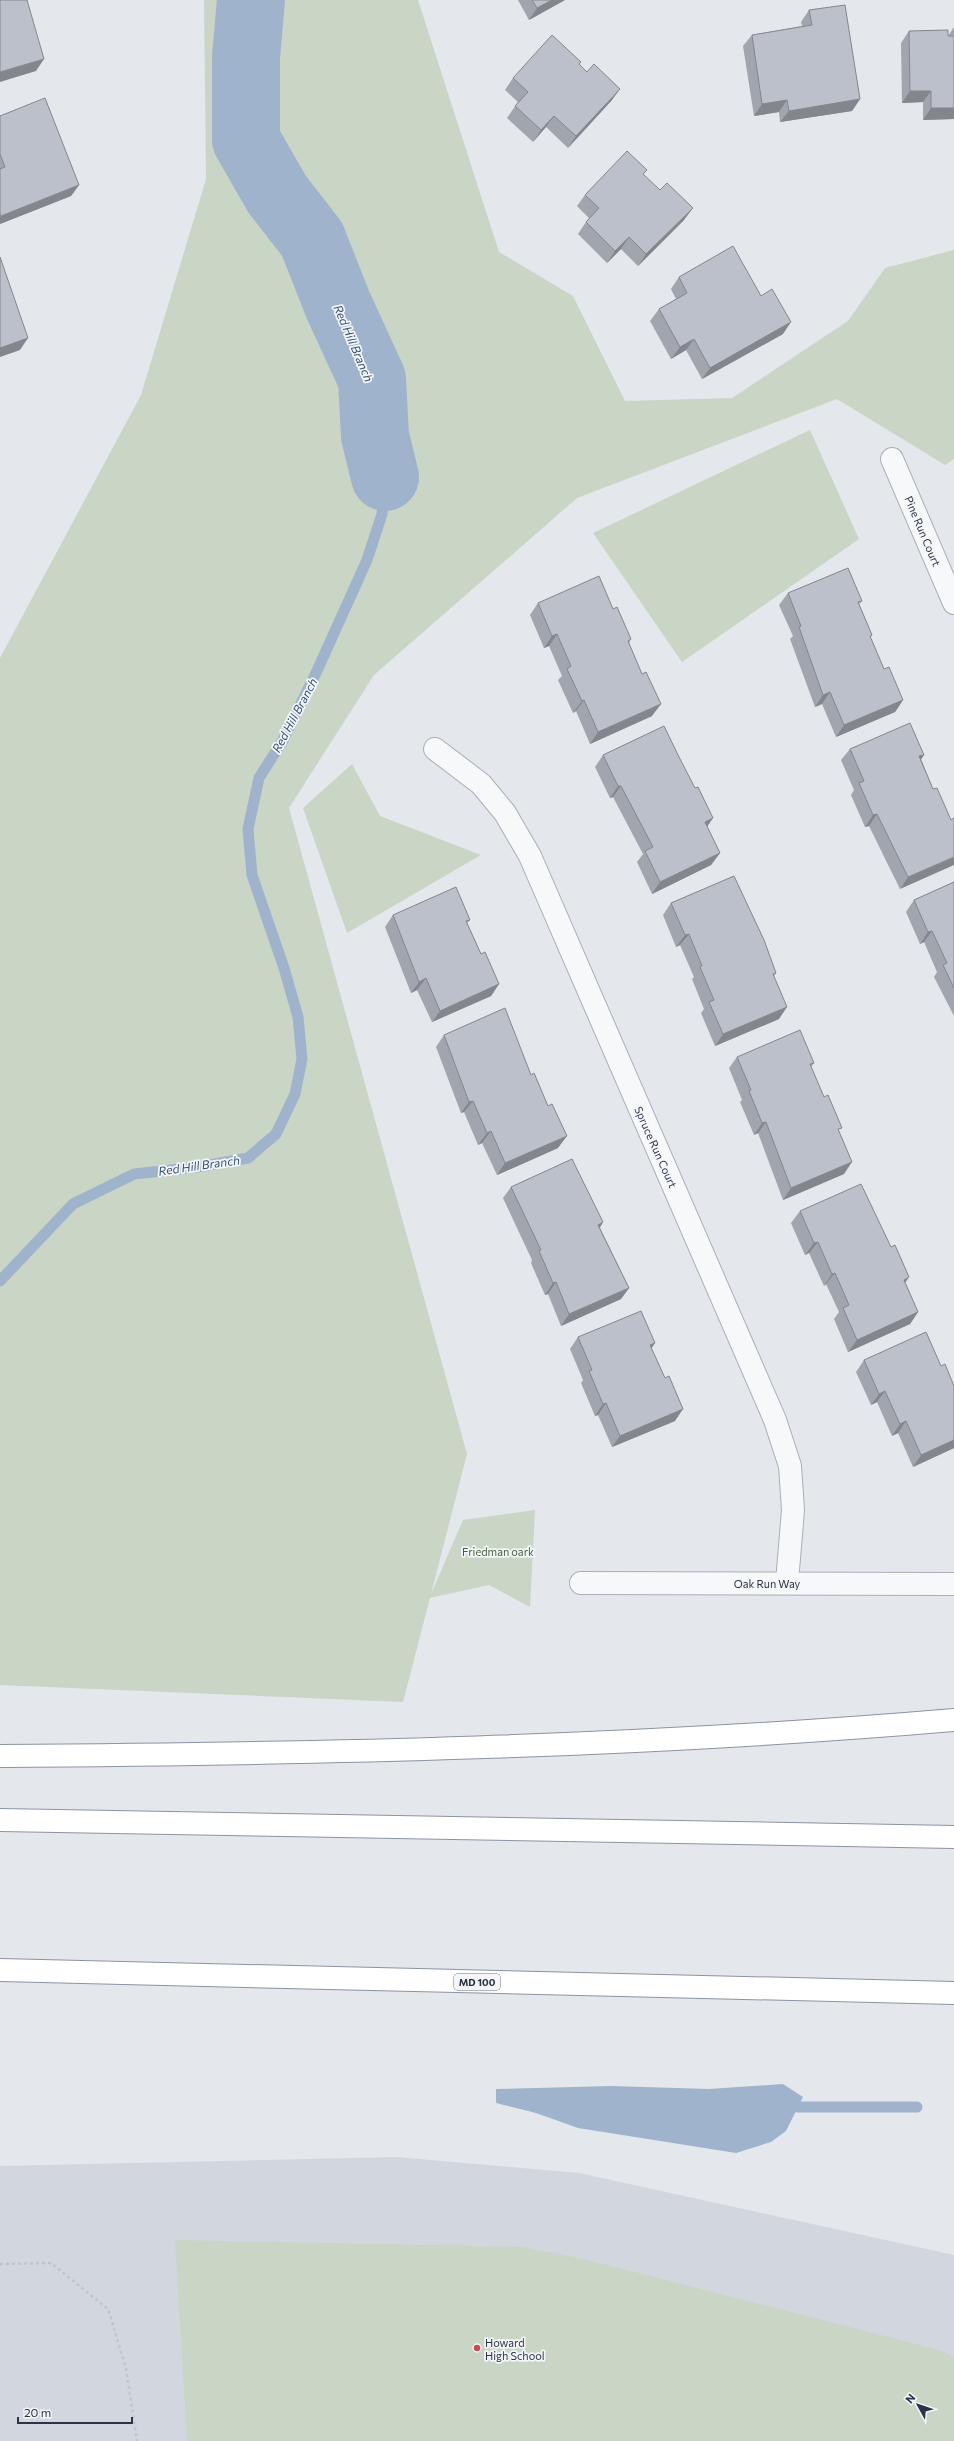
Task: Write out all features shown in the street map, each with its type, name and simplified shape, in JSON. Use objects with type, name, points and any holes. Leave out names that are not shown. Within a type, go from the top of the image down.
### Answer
[{"type":"highway","points":[[0,1756],[531,1746],[836,1730],[954,1720]]},
{"type":"highway","points":[[0,1820],[954,1837]]},
{"type":"highway","name":"MD 100","points":[[0,1970],[954,1994]]},
{"type":"street","name":"Pine Run Court","points":[[892,459],[954,603]]},
{"type":"street","name":"Spruce Run Court","points":[[435,749],[481,784],[505,813],[530,856],[775,1420],[790,1466],[793,1510],[787,1582]]},
{"type":"street","name":"Oak Run Way","points":[[581,1583],[787,1582],[954,1584]]},
{"type":"path","points":[[0,2264],[51,2263],[108,2309],[126,2368],[137,2441]]},
{"type":"shaded area","name":"Howard High School","points":[[396,2157],[579,2173],[954,2255],[954,2441],[0,2441],[0,2166]]},
{"type":"green space","name":"Friedman oark","points":[[204,0],[418,0],[499,252],[573,296],[625,401],[732,398],[848,321],[885,268],[954,250],[954,459],[945,465],[837,399],[577,498],[374,675],[289,808],[467,1454],[431,1594],[463,1520],[535,1510],[530,1607],[489,1585],[430,1598],[403,1702],[0,1685],[0,658],[141,395],[206,179]]},
{"type":"green space","points":[[810,430],[859,539],[682,662],[593,533]]},
{"type":"green space","points":[[352,764],[380,816],[481,855],[347,933],[303,808]]},
{"type":"green space","points":[[175,2240],[523,2247],[584,2259],[943,2351],[954,2358],[954,2441],[187,2441]]},
{"type":"water","points":[[783,2084],[803,2097],[786,2131],[771,2142],[736,2153],[578,2128],[536,2113],[496,2103],[496,2089],[611,2086],[709,2089]]},
{"type":"building","points":[[0,0],[27,0],[44,59],[0,72]]},
{"type":"building","points":[[532,0],[552,0],[537,8]]},
{"type":"building","points":[[845,5],[860,99],[789,111],[787,100],[762,104],[752,35],[812,25],[809,10]]},
{"type":"building","points":[[948,30],[948,36],[954,36],[954,108],[931,108],[931,91],[910,91],[909,31]]},
{"type":"building","points":[[552,35],[581,62],[579,64],[587,72],[594,64],[620,89],[576,136],[554,116],[541,130],[515,106],[528,92],[513,78]]},
{"type":"building","points":[[45,98],[79,185],[1,216],[0,169],[5,167],[0,154],[0,116]]},
{"type":"building","points":[[627,151],[647,170],[643,174],[660,190],[667,183],[693,208],[646,254],[629,237],[615,251],[586,222],[599,208],[585,195]]},
{"type":"building","points":[[733,246],[761,296],[772,289],[791,322],[710,368],[694,339],[680,347],[659,309],[687,293],[679,277]]},
{"type":"building","points":[[0,257],[28,338],[0,348]]},
{"type":"building","points":[[848,568],[862,601],[858,602],[872,635],[870,636],[884,669],[889,667],[903,700],[844,725],[830,692],[823,695],[799,627],[801,626],[788,593]]},
{"type":"building","points":[[599,576],[613,609],[617,607],[631,639],[628,641],[642,674],[646,672],[661,704],[598,732],[584,700],[582,701],[567,669],[571,666],[557,634],[552,636],[538,603]]},
{"type":"building","points":[[910,723],[924,755],[919,756],[933,789],[937,788],[951,820],[954,818],[954,857],[908,877],[877,814],[873,815],[859,783],[864,781],[850,749]]},
{"type":"building","points":[[664,726],[695,788],[698,787],[713,818],[705,822],[720,853],[660,882],[645,851],[653,847],[621,786],[618,786],[603,755]]},
{"type":"building","points":[[734,876],[764,940],[776,973],[773,974],[787,1007],[723,1034],[709,1002],[714,1000],[700,967],[702,966],[689,934],[685,935],[671,903]]},
{"type":"building","points":[[954,882],[954,988],[943,965],[947,963],[932,931],[928,932],[914,900]]},
{"type":"building","points":[[456,887],[470,920],[466,921],[481,954],[485,952],[499,984],[440,1011],[426,978],[419,982],[393,915]]},
{"type":"building","points":[[505,1008],[531,1075],[534,1073],[548,1106],[552,1104],[567,1136],[505,1163],[491,1131],[487,1133],[473,1101],[469,1102],[444,1035]]},
{"type":"building","points":[[800,1030],[814,1063],[810,1064],[824,1097],[828,1095],[842,1128],[838,1129],[852,1162],[791,1188],[766,1122],[762,1123],[749,1091],[751,1090],[737,1057]]},
{"type":"building","points":[[572,1159],[603,1222],[598,1225],[629,1288],[569,1314],[556,1282],[553,1283],[539,1251],[541,1250],[511,1187]]},
{"type":"building","points":[[861,1184],[891,1247],[895,1245],[909,1277],[904,1280],[918,1312],[857,1340],[843,1308],[849,1305],[835,1273],[832,1274],[818,1242],[814,1243],[800,1211]]},
{"type":"building","points":[[641,1311],[655,1343],[650,1345],[665,1378],[669,1376],[683,1409],[620,1436],[606,1403],[603,1404],[589,1371],[592,1370],[578,1337]]},
{"type":"building","points":[[926,1332],[941,1366],[945,1364],[954,1386],[954,1440],[921,1455],[906,1421],[900,1424],[885,1391],[879,1394],[864,1360]]},
{"type":"waterway","name":"Red Hill Branch","points":[[251,0],[246,57],[246,140],[277,194],[312,239],[338,305],[372,379],[375,436],[385,477]]},
{"type":"waterway","name":"Red Hill Branch","points":[[0,1281],[73,1204],[134,1174],[198,1167],[248,1158],[276,1134],[295,1094],[302,1059],[298,1017],[284,968],[252,875],[248,829],[259,778],[283,740],[316,673],[367,560],[382,514],[385,477]]},
{"type":"waterway","points":[[798,2107],[917,2107]]},
{"type":"place","name":"Howard High School","points":[[477,2348]]}]
